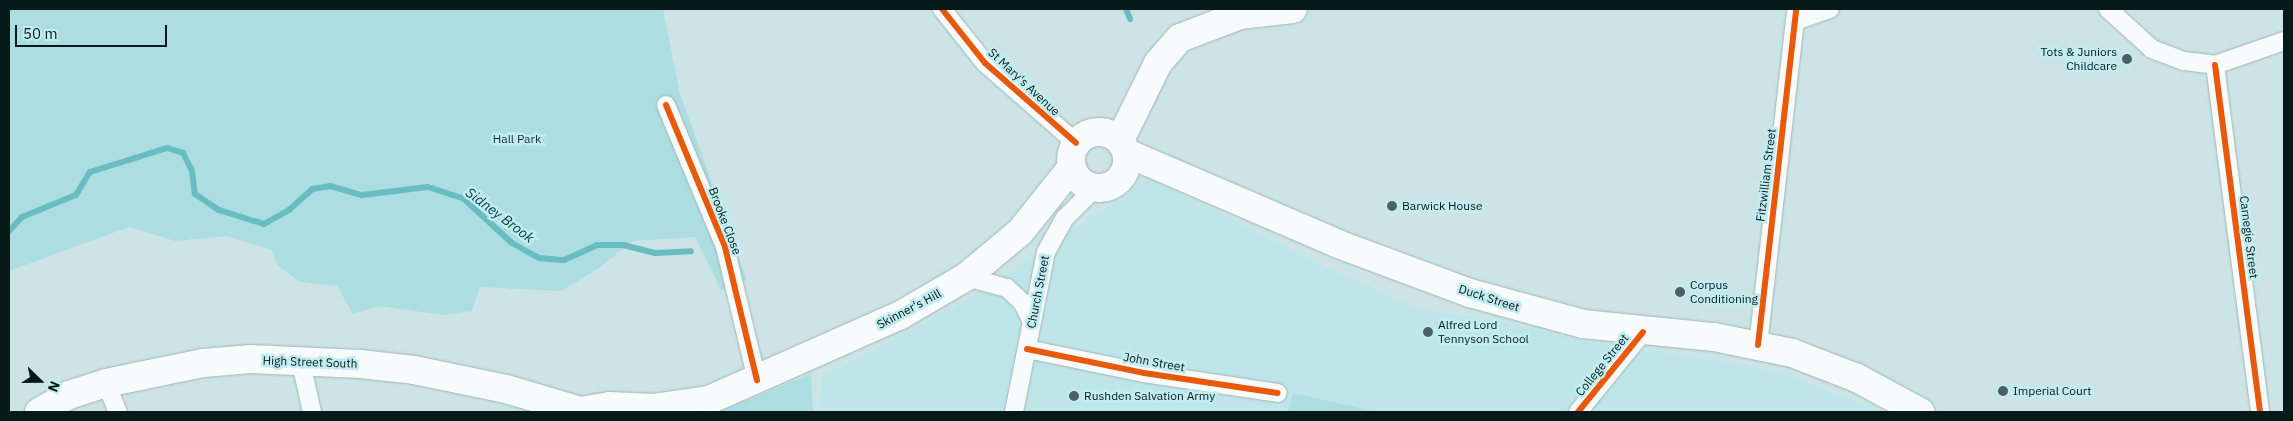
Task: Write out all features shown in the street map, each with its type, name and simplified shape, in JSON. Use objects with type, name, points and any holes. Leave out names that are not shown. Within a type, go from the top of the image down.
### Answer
[{"type":"main road","points":[[1124,146],[1099,131],[1090,133],[1074,155],[1082,182],[1095,188],[1112,185],[1119,180],[1127,166],[1124,146],[1158,63],[1180,38],[1240,15],[1293,9]]},
{"type":"main road","name":"Duck Street","points":[[1124,146],[1338,244],[1470,293],[1564,320],[1643,332],[1714,337],[1758,345],[1832,366],[1920,412]]},
{"type":"main road","name":"Skinner's Hill","points":[[582,412],[610,406],[654,408],[704,406],[899,316],[966,277],[1020,232],[1074,155]]},
{"type":"main road","name":"High Street South","points":[[39,412],[69,396],[106,383],[202,363],[251,359],[304,360],[414,370],[506,389],[582,412]]},
{"type":"street","name":"St Mary's Avenue","points":[[942,9],[985,63],[1074,155]]},
{"type":"street","points":[[1796,15],[1830,9]]},
{"type":"street","points":[[2108,9],[2152,49],[2184,62],[2215,65],[2284,41]]},
{"type":"street","name":"Fitzwilliam Street","points":[[1758,345],[1796,15]]},
{"type":"street","name":"Carnegie Street","points":[[2215,65],[2260,412]]},
{"type":"street","name":"Brooke Close","points":[[666,105],[725,247],[757,380]]},
{"type":"street","name":"Church Street","points":[[1014,412],[1044,260],[1053,235],[1095,188]]},
{"type":"street","points":[[966,277],[1007,288],[1022,302],[1032,322]]},
{"type":"street","name":"College Street","points":[[1578,412],[1643,332]]},
{"type":"street","name":"John Street","points":[[1027,349],[1144,373],[1278,393]]},
{"type":"street","points":[[304,360],[303,372],[312,412]]},
{"type":"street","points":[[106,383],[118,412]]},
{"type":"shaded area","points":[[1150,178],[1323,266],[1419,309],[1513,324],[1584,341],[1742,364],[1788,375],[1879,412],[818,412],[822,377],[969,299]]},
{"type":"green space","name":"Hall Park","points":[[9,9],[663,9],[680,94],[747,280],[721,290],[695,237],[633,241],[596,270],[561,291],[480,287],[472,311],[443,315],[379,306],[353,314],[337,286],[300,282],[278,266],[271,250],[227,236],[175,241],[129,227],[9,271]]},
{"type":"green space","points":[[811,374],[813,412],[716,412],[753,398]]},
{"type":"green space","points":[[1293,393],[1377,412],[1288,412]]},
{"type":"waterway","points":[[1126,9],[1130,19]]},
{"type":"waterway","name":"Sidney Brook","points":[[9,231],[22,217],[76,195],[90,172],[167,148],[183,153],[192,171],[195,194],[219,210],[264,224],[289,210],[312,189],[330,186],[362,195],[428,187],[464,199],[512,243],[539,258],[564,260],[597,245],[623,245],[656,253],[691,251]]},
{"type":"cycle path","points":[[942,9],[985,63],[1076,143]]},
{"type":"cycle path","points":[[1758,345],[1796,9]]},
{"type":"cycle path","points":[[2215,65],[2260,412]]},
{"type":"cycle path","points":[[666,105],[725,247],[757,380]]},
{"type":"cycle path","points":[[1578,412],[1643,332]]},
{"type":"cycle path","points":[[1027,349],[1144,373],[1278,393]]},
{"type":"place","name":"Tots & Juniors Childcare","points":[[2127,59]]},
{"type":"place","name":"Barwick House","points":[[1392,206]]},
{"type":"place","name":"Corpus Conditioning","points":[[1680,292]]},
{"type":"place","name":"Alfred Lord Tennyson School","points":[[1428,332]]},
{"type":"place","name":"Imperial Court","points":[[2003,391]]},
{"type":"place","name":"Rushden Salvation Army","points":[[1074,396]]}]
